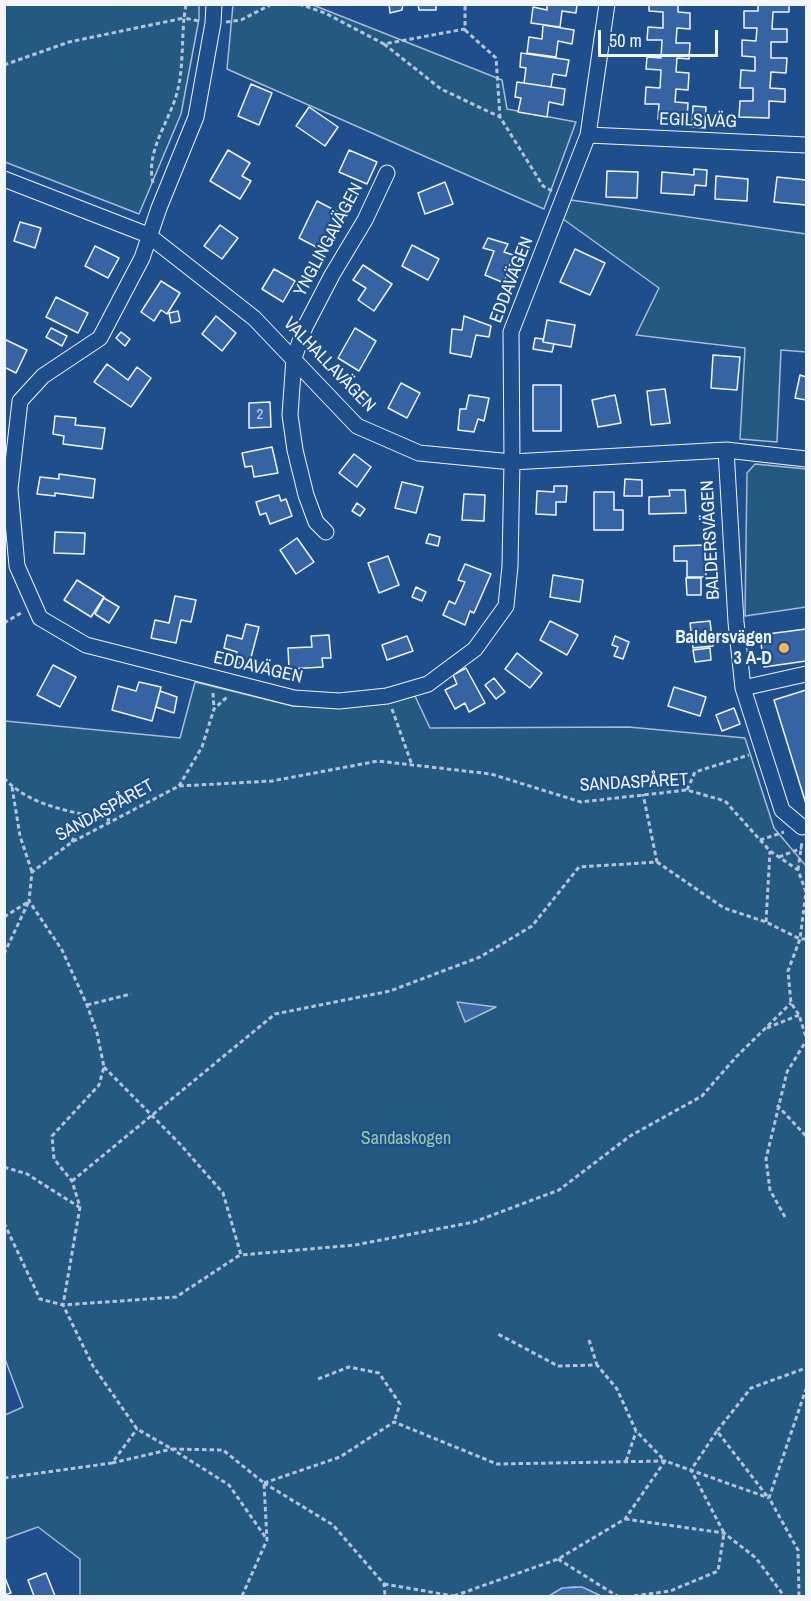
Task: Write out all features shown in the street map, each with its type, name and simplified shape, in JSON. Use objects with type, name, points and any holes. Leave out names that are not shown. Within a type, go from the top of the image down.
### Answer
[{"type":"street","name":"EDDAVÄGEN","points":[[214,4],[213,23],[196,117],[148,235],[142,258],[100,338],[43,376],[20,401],[10,489],[17,566],[40,618],[86,645],[294,698],[339,701],[387,696],[428,684],[475,649],[506,606],[510,566],[512,462],[511,332],[588,135],[607,4]]},
{"type":"street","name":"EGILS VÄG","points":[[588,135],[807,145]]},
{"type":"street","name":"YNGLINGAVÄGEN","points":[[326,532],[316,522],[306,495],[295,450],[290,415],[294,358],[305,327],[332,275],[366,220],[387,173]]},
{"type":"street","name":"VALHALLAVÄGEN","points":[[4,179],[148,235],[255,318],[357,426],[419,453],[512,462],[726,450],[807,459]]},
{"type":"street","name":"BALDERSVÄGEN","points":[[726,450],[736,622],[743,688],[782,810],[802,827]]},
{"type":"street","points":[[743,688],[807,674]]},
{"type":"path","points":[[159,208],[150,172],[157,143],[178,89],[186,4]]},
{"type":"path","points":[[213,23],[241,20],[272,4]]},
{"type":"path","points":[[299,4],[326,13],[384,44],[441,89],[500,117]]},
{"type":"path","points":[[465,4],[465,29],[496,58],[500,117],[543,186],[564,198]]},
{"type":"path","points":[[4,65],[69,42],[184,18]]},
{"type":"path","points":[[384,44],[465,29]]},
{"type":"path","points":[[4,623],[34,605]]},
{"type":"path","points":[[178,786],[202,747],[214,709],[241,685]]},
{"type":"path","points":[[387,696],[412,765]]},
{"type":"path","points":[[687,790],[695,772],[762,751]]},
{"type":"path","name":"SANDASPÅRET","points":[[32,872],[72,842],[178,786],[272,781],[378,761],[491,774],[581,802],[687,790],[725,801],[770,851],[798,870]]},
{"type":"path","points":[[4,778],[12,787],[51,806],[112,820]]},
{"type":"path","points":[[4,954],[29,901],[32,872],[20,836],[12,787]]},
{"type":"path","points":[[643,794],[657,862]]},
{"type":"path","points":[[72,842],[82,814]]},
{"type":"path","points":[[760,840],[802,827],[802,848],[798,870],[806,892],[801,939],[788,971],[791,1003],[799,1015],[807,1039],[787,1072],[777,1105],[766,1159],[770,1190],[785,1217]]},
{"type":"path","points":[[779,857],[802,848]]},
{"type":"path","points":[[766,922],[770,851]]},
{"type":"path","points":[[72,1181],[275,1014],[390,991],[480,957],[532,926],[579,867],[657,862],[724,908],[766,922],[801,939],[807,939]]},
{"type":"path","points":[[4,917],[29,901]]},
{"type":"path","points":[[29,901],[62,950],[87,1005],[97,1033],[104,1067],[99,1085],[52,1136],[54,1159],[72,1181],[80,1207],[63,1305],[93,1365],[136,1429],[229,1485],[267,1540]]},
{"type":"path","points":[[87,1005],[131,994]]},
{"type":"path","points":[[4,1223],[39,1299],[63,1305],[176,1297],[240,1255],[355,1245],[463,1224],[559,1190],[630,1136],[702,1096],[763,1029],[791,1003]]},
{"type":"path","points":[[763,1029],[799,1015]]},
{"type":"path","points":[[104,1067],[180,1144],[223,1193],[240,1255]]},
{"type":"path","points":[[777,1105],[807,1136]]},
{"type":"path","points":[[4,1167],[27,1174],[80,1207]]},
{"type":"path","points":[[498,1334],[558,1366],[597,1365]]},
{"type":"path","points":[[589,1340],[597,1365],[617,1389],[636,1431],[665,1461]]},
{"type":"path","points":[[264,1483],[340,1457],[394,1422],[400,1404],[379,1373],[349,1367],[318,1379]]},
{"type":"path","points":[[691,1470],[717,1431],[751,1388],[807,1368]]},
{"type":"path","points":[[769,1498],[807,1389]]},
{"type":"path","points":[[394,1422],[497,1464],[665,1461],[769,1498]]},
{"type":"path","points":[[112,1463],[136,1429]]},
{"type":"path","points":[[626,1461],[636,1431]]},
{"type":"path","points":[[717,1431],[769,1498],[798,1550],[798,1596]]},
{"type":"path","points":[[5,1477],[112,1463],[172,1449],[223,1450],[264,1483],[333,1525],[384,1584],[385,1596]]},
{"type":"path","points":[[384,1584],[454,1596],[558,1559],[625,1519],[665,1461]]},
{"type":"path","points":[[691,1470],[723,1533],[756,1558],[784,1596]]},
{"type":"path","points":[[242,1596],[267,1540],[264,1483]]},
{"type":"path","points":[[625,1519],[723,1533]]},
{"type":"path","points":[[634,1596],[670,1591],[718,1571],[723,1533]]},
{"type":"path","points":[[558,1559],[617,1596]]},
{"type":"green space","points":[[4,5],[199,5],[199,19],[181,114],[139,214],[5,162]]},
{"type":"green space","points":[[233,5],[313,5],[502,80],[507,109],[576,122],[544,209],[227,69]]},
{"type":"green space","points":[[571,200],[806,234],[806,352],[781,350],[777,442],[740,439],[745,348],[636,335],[659,288],[563,219]]},
{"type":"green space","points":[[755,464],[806,469],[806,607],[745,616],[747,473]]},
{"type":"green space","name":"Sandaskogen","points":[[195,682],[293,706],[338,707],[382,704],[415,696],[430,728],[629,727],[745,738],[774,828],[806,866],[806,1596],[601,1596],[581,1588],[569,1587],[549,1596],[80,1596],[80,1559],[38,1527],[5,1539],[5,1415],[23,1407],[5,1359],[5,721],[180,738]]},
{"type":"shaded area","points":[[457,1002],[496,1007],[465,1022]]},
{"type":"shaded area","points":[[582,1587],[601,1596],[549,1596],[562,1588]]},
{"type":"building","points":[[389,4],[403,4],[402,10],[390,13]]},
{"type":"building","points":[[418,4],[436,4],[436,10],[419,10]]},
{"type":"building","points":[[547,4],[577,4],[576,13],[562,11],[560,27],[531,23],[533,7],[547,10]]},
{"type":"building","points":[[649,4],[678,4],[678,12],[690,13],[690,29],[677,28],[676,43],[690,43],[689,59],[677,58],[676,72],[689,73],[688,90],[676,89],[675,102],[688,103],[687,120],[658,119],[659,104],[645,104],[646,87],[660,88],[661,70],[646,69],[647,57],[661,58],[662,40],[647,40],[648,27],[663,28],[663,12],[649,11]]},
{"type":"building","points":[[758,4],[789,4],[789,12],[773,12],[772,29],[787,29],[787,42],[771,42],[771,58],[787,58],[786,73],[771,72],[770,88],[785,89],[785,102],[769,101],[769,118],[739,117],[740,101],[753,101],[753,88],[740,88],[741,70],[755,71],[755,57],[742,56],[742,40],[756,41],[757,28],[744,28],[744,11],[758,11]]},
{"type":"building","points":[[543,25],[574,30],[572,44],[558,41],[556,57],[527,53],[529,37],[542,39]]},
{"type":"building","points":[[521,53],[569,60],[566,76],[553,74],[551,87],[524,83],[526,68],[520,67]]},
{"type":"building","points":[[517,82],[565,89],[563,105],[549,102],[547,117],[518,112],[521,98],[515,97]]},
{"type":"building","points":[[251,84],[272,93],[259,125],[238,116]]},
{"type":"building","points":[[693,106],[706,107],[705,128],[692,127]]},
{"type":"building","points":[[309,107],[338,127],[325,146],[296,126]]},
{"type":"building","points":[[228,150],[250,163],[242,176],[251,181],[240,199],[210,181]]},
{"type":"building","points":[[349,150],[377,162],[367,184],[339,172]]},
{"type":"building","points":[[694,169],[707,170],[706,186],[695,185],[694,195],[661,193],[662,172],[694,175]]},
{"type":"building","points":[[607,171],[638,172],[637,198],[606,197]]},
{"type":"building","points":[[716,176],[748,179],[747,201],[715,199]]},
{"type":"building","points":[[777,177],[806,180],[806,205],[774,202]]},
{"type":"building","points":[[445,182],[453,204],[425,214],[418,193]]},
{"type":"building","points":[[317,201],[340,213],[322,250],[299,238]]},
{"type":"building","points":[[20,222],[41,228],[35,248],[14,241]]},
{"type":"building","points":[[220,225],[238,238],[222,259],[204,246]]},
{"type":"building","points":[[488,238],[508,244],[504,252],[513,255],[504,283],[485,275],[494,251],[483,248]]},
{"type":"building","points":[[412,245],[439,259],[428,280],[402,266]]},
{"type":"building","points":[[95,246],[119,258],[108,278],[85,266]]},
{"type":"building","points":[[575,249],[605,263],[590,295],[560,282]]},
{"type":"building","points":[[363,265],[392,284],[374,311],[358,300],[366,288],[353,280]]},
{"type":"building","points":[[274,269],[295,281],[283,302],[262,289]]},
{"type":"building","points":[[161,281],[180,293],[167,314],[161,310],[154,321],[141,312]]},
{"type":"building","points":[[56,297],[88,313],[78,333],[46,317]]},
{"type":"building","points":[[178,311],[180,321],[171,323],[169,313]]},
{"type":"building","points":[[216,316],[236,333],[222,351],[202,334]]},
{"type":"building","points":[[464,316],[491,326],[489,337],[476,335],[471,357],[450,353],[452,329],[462,330]]},
{"type":"building","points":[[547,320],[575,325],[571,347],[543,342]]},
{"type":"building","points":[[51,328],[67,336],[62,346],[46,337]]},
{"type":"building","points":[[355,328],[376,341],[359,371],[338,358]]},
{"type":"building","points":[[121,332],[130,339],[125,346],[116,338]]},
{"type":"building","points":[[535,338],[554,344],[552,352],[533,349]]},
{"type":"building","points":[[4,339],[27,350],[16,373],[4,367]]},
{"type":"building","points":[[713,355],[740,357],[737,390],[711,388]]},
{"type":"building","points":[[107,364],[128,380],[137,367],[151,378],[131,407],[94,382]]},
{"type":"building","points":[[800,375],[806,377],[806,400],[795,398]]},
{"type":"building","points":[[401,383],[420,393],[407,418],[388,408]]},
{"type":"building","points":[[533,385],[561,385],[561,431],[533,431]]},
{"type":"building","points":[[665,389],[670,423],[651,425],[647,391]]},
{"type":"building","points":[[469,395],[489,398],[484,421],[478,419],[474,432],[458,430],[460,409],[466,409]]},
{"type":"building","points":[[615,395],[621,423],[598,427],[592,400]]},
{"type":"building","points":[[270,402],[271,427],[249,428],[249,403]]},
{"type":"building","points":[[55,416],[76,418],[75,425],[105,428],[102,449],[63,444],[64,436],[53,434]]},
{"type":"building","points":[[272,447],[278,473],[254,477],[252,466],[245,467],[242,453]]},
{"type":"building","points":[[354,454],[371,467],[357,487],[339,473]]},
{"type":"building","points":[[59,474],[95,479],[93,498],[55,493],[55,496],[37,494],[40,477],[59,479]]},
{"type":"building","points":[[625,479],[642,480],[642,496],[624,496]]},
{"type":"building","points":[[402,482],[423,487],[416,513],[395,508]]},
{"type":"building","points":[[554,486],[567,486],[566,502],[556,502],[556,515],[536,514],[537,491],[554,492]]},
{"type":"building","points":[[669,490],[685,490],[686,513],[649,514],[649,497],[670,496]]},
{"type":"building","points":[[594,492],[614,492],[614,510],[623,510],[623,530],[594,530]]},
{"type":"building","points":[[464,494],[485,495],[484,521],[462,520]]},
{"type":"building","points":[[279,495],[281,501],[286,499],[292,516],[270,524],[266,513],[260,515],[256,502]]},
{"type":"building","points":[[357,503],[365,509],[360,516],[352,511]]},
{"type":"building","points":[[55,532],[85,533],[84,554],[54,553]]},
{"type":"building","points":[[429,534],[440,537],[438,546],[426,543]]},
{"type":"building","points":[[297,538],[314,562],[296,574],[280,550]]},
{"type":"building","points":[[705,545],[706,577],[687,577],[687,561],[674,561],[674,546]]},
{"type":"building","points":[[388,556],[399,585],[379,593],[368,563]]},
{"type":"building","points":[[465,564],[491,574],[474,613],[470,611],[465,625],[443,615],[449,601],[455,604],[465,582],[458,580]]},
{"type":"building","points":[[553,575],[583,580],[580,602],[550,597]]},
{"type":"building","points":[[686,578],[701,578],[701,595],[687,595]]},
{"type":"building","points":[[77,580],[104,597],[91,617],[64,600]]},
{"type":"building","points":[[416,587],[426,592],[422,601],[412,597]]},
{"type":"building","points":[[175,596],[196,600],[191,622],[181,620],[176,643],[151,638],[155,620],[169,623]]},
{"type":"building","points":[[104,598],[119,607],[109,623],[95,614]]},
{"type":"building","points":[[550,621],[578,635],[567,655],[540,640]]},
{"type":"building","points":[[710,621],[713,646],[693,648],[690,623]]},
{"type":"building","points":[[246,624],[259,627],[249,665],[234,662],[237,652],[224,648],[227,635],[242,639]]},
{"type":"building","name":"Baldersvägen 3 A-D","points":[[806,629],[806,661],[764,667],[760,635]]},
{"type":"building","points":[[329,635],[331,658],[322,658],[323,667],[289,669],[288,648],[312,647],[311,636]]},
{"type":"building","points":[[407,636],[413,651],[387,660],[382,645]]},
{"type":"building","points":[[615,636],[629,642],[623,659],[614,656],[618,647],[612,645]]},
{"type":"building","points":[[710,648],[711,660],[695,662],[693,650]]},
{"type":"building","points":[[517,653],[542,673],[530,688],[505,669]]},
{"type":"building","points":[[53,665],[76,677],[60,707],[37,695]]},
{"type":"building","points":[[466,668],[485,703],[469,712],[465,703],[455,709],[445,690],[457,684],[453,675]]},
{"type":"building","points":[[494,678],[505,692],[496,699],[485,685]]},
{"type":"building","points":[[139,682],[161,687],[152,721],[112,710],[118,686],[136,691]]},
{"type":"building","points":[[674,687],[706,697],[700,716],[668,706]]},
{"type":"building","points":[[806,690],[806,804],[774,700]]},
{"type":"building","points":[[160,691],[177,697],[174,713],[156,707]]},
{"type":"building","points":[[734,708],[740,724],[722,731],[716,715]]},
{"type":"building","points":[[46,1573],[55,1596],[34,1596],[28,1580]]},
{"type":"building","points":[[4,1575],[11,1593],[4,1595]]},
{"type":"place","name":"Baldersvägen 3 A-D","points":[[784,648]]}]
